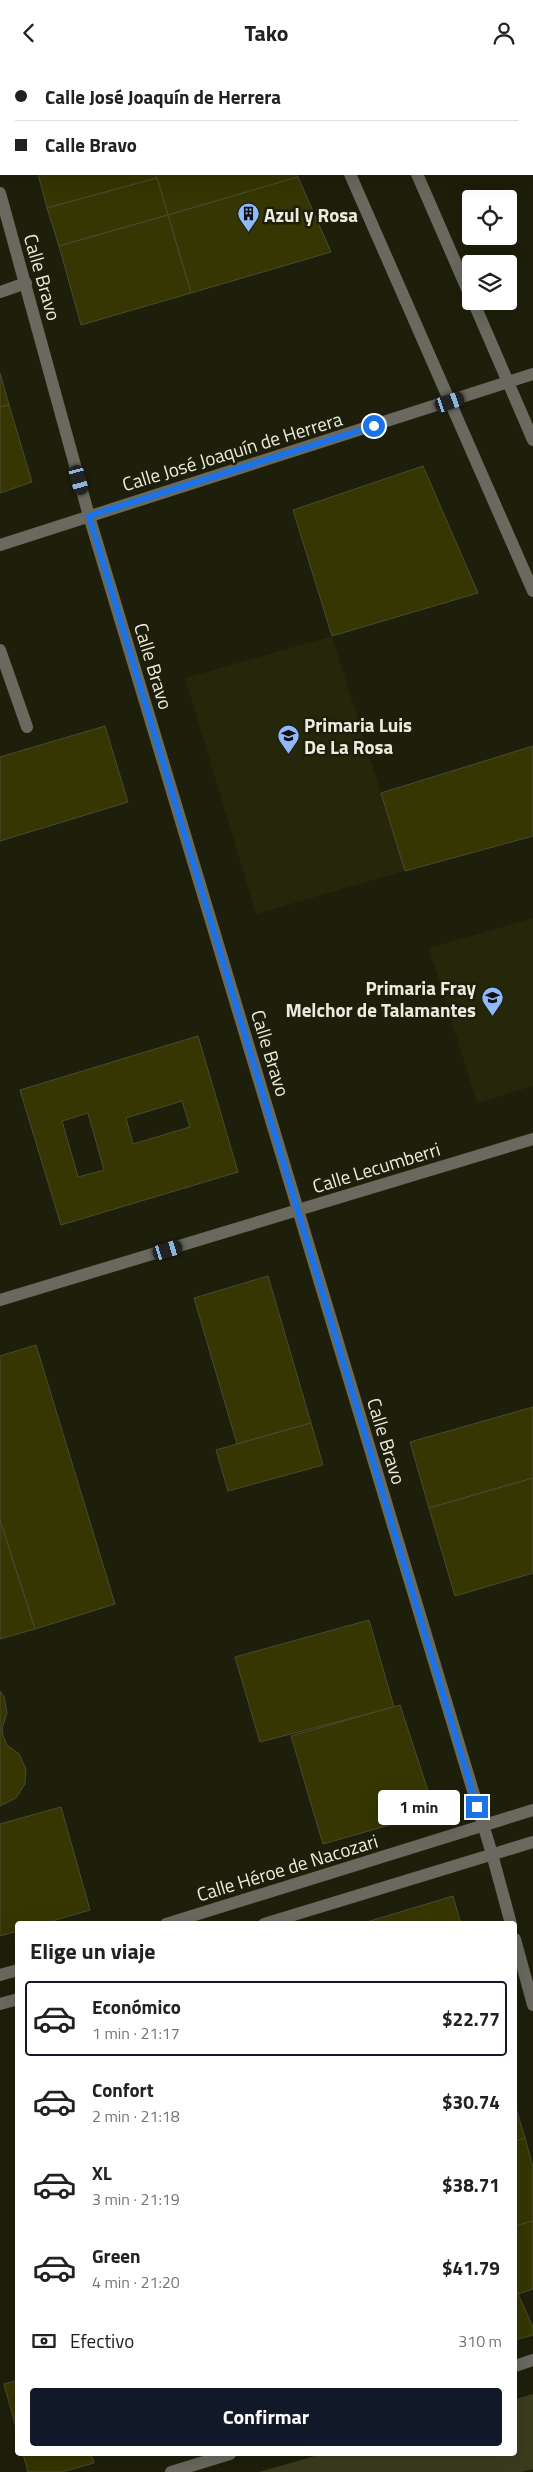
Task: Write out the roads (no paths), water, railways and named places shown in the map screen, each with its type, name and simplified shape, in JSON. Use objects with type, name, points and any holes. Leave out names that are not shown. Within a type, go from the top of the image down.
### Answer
[{"type":"street","points":[[350,175],[533,591]]},
{"type":"street","points":[[417,175],[462,277]]},
{"type":"street","name":"Calle Bravo","points":[[0,193],[89,516],[299,1210],[492,1854],[510,1921]]},
{"type":"street","points":[[0,291],[26,283]]},
{"type":"street","points":[[476,310],[533,440]]},
{"type":"street","name":"Calle José Joaquín de Herrera","points":[[0,545],[450,402],[533,373]]},
{"type":"street","points":[[0,650],[27,727]]},
{"type":"street","name":"Calle Lecumberri","points":[[0,1300],[533,1139]]},
{"type":"street","name":"Calle Héroe de Nacozari","points":[[176,1921],[533,1810]]},
{"type":"street","points":[[274,1921],[533,1842]]},
{"type":"street","points":[[517,1946],[533,2005]]},
{"type":"street","points":[[0,1975],[15,1971]]},
{"type":"street","points":[[0,2004],[15,2000]]},
{"type":"street","points":[[517,2365],[533,2360]]},
{"type":"street","points":[[172,2472],[224,2456]]},
{"type":"place","name":"Azul y Rosa","points":[[248,233]]},
{"type":"place","name":"Primaria Luis De La Rosa","points":[[288,754]]},
{"type":"place","name":"Primaria Fray Melchor de Talamantes","points":[[492,1017]]}]
